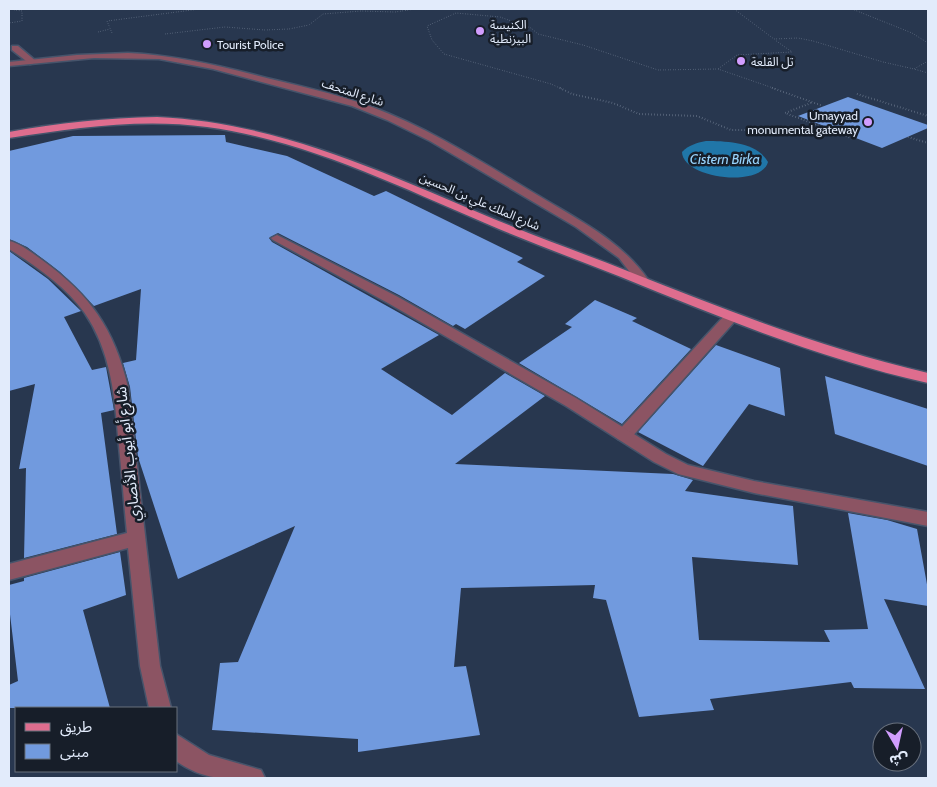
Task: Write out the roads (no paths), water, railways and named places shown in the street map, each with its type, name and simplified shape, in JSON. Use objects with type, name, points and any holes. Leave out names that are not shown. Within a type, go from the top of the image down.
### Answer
[{"type":"main road","name":"شارع الملك علي بن الحسين","points":[[9,135],[73,124],[139,120],[206,123],[270,135],[302,144],[358,165],[508,229],[643,281],[730,318],[797,341],[928,378]]},
{"type":"street","points":[[15,48],[34,62]]},
{"type":"street","name":"شارع المتحف","points":[[9,64],[120,56],[175,59],[312,92],[371,109],[423,134],[581,226],[614,248],[631,263],[643,281]]},
{"type":"street","points":[[278,238],[393,300],[571,402],[670,464],[704,477],[928,519]]},
{"type":"street","name":"شارع أبو أيوب الأنصاري","points":[[9,244],[44,268],[77,297],[94,317],[108,345],[121,387],[150,666],[160,707]]},
{"type":"street","points":[[624,435],[730,318]]},
{"type":"street","points":[[9,572],[137,538]]},
{"type":"street","points":[[178,747],[204,764],[233,774],[253,778]]},
{"type":"water","name":"Cistern Birka","points":[[706,141],[732,142],[749,147],[763,155],[768,162],[762,170],[752,175],[723,177],[708,174],[695,169],[686,161],[682,152],[693,145]]},
{"type":"place","name":"الكنيسة البيزنطية","points":[[480,31]]},
{"type":"place","name":"Tourist Police","points":[[207,44]]},
{"type":"place","name":"تل القلعة","points":[[741,61]]},
{"type":"place","name":"Umayyad monumental gateway","points":[[868,122]]}]
